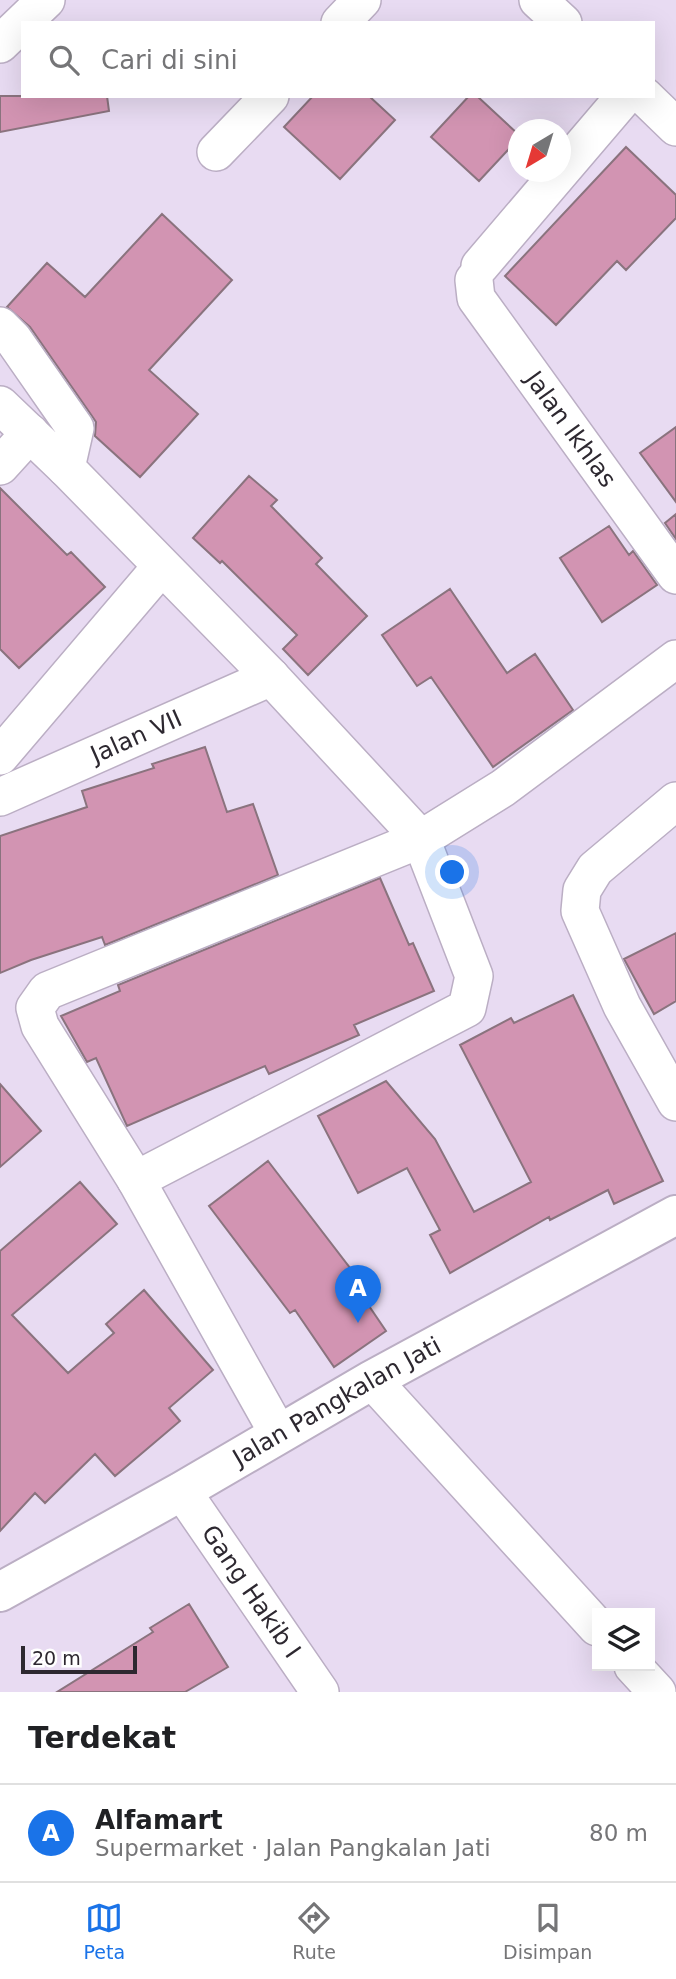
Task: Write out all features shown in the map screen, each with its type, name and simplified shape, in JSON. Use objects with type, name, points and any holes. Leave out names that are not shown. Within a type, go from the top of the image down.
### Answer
[{"type":"main road","name":"Jalan Pangkalan Jati","points":[[0,1592],[182,1491],[372,1380],[676,1215]]},
{"type":"street","points":[[24,21],[46,0]]},
{"type":"street","points":[[343,21],[362,0]]},
{"type":"street","points":[[538,0],[561,21]]},
{"type":"street","points":[[0,44],[21,24]]},
{"type":"street","points":[[216,152],[268,98]]},
{"type":"street","name":"Jalan Ikhlas","points":[[623,98],[477,273],[476,298],[676,575]]},
{"type":"street","points":[[646,98],[676,127]]},
{"type":"street","points":[[0,326],[13,339],[75,428],[66,468]]},
{"type":"street","points":[[0,405],[66,468],[271,677],[421,839],[474,976],[467,1008],[136,1180]]},
{"type":"street","points":[[0,466],[30,433]]},
{"type":"street","points":[[0,756],[161,567]]},
{"type":"street","points":[[278,1433],[136,1180],[40,1027],[35,1008],[47,991],[421,839],[503,788],[676,659]]},
{"type":"street","name":"Jalan VII","points":[[0,797],[271,677]]},
{"type":"street","points":[[676,801],[595,869],[582,890],[580,911],[622,1006],[676,1102]]},
{"type":"street","points":[[372,1380],[592,1622]]},
{"type":"street","name":"Gang Hakib I","points":[[182,1491],[320,1692]]},
{"type":"street","points":[[638,1671],[657,1692]]},
{"type":"building","points":[[0,96],[107,98],[109,111],[0,132]]},
{"type":"building","points":[[311,98],[371,98],[395,120],[340,179],[284,127]]},
{"type":"building","points":[[467,98],[479,98],[508,125],[508,150],[479,181],[431,137]]},
{"type":"building","points":[[626,147],[676,195],[676,218],[626,270],[617,261],[556,325],[505,276]]},
{"type":"building","points":[[162,214],[232,280],[149,370],[198,414],[140,477],[95,436],[96,422],[92,416],[30,327],[7,307],[47,263],[85,297]]},
{"type":"building","points":[[676,427],[676,502],[640,453]]},
{"type":"building","points":[[249,476],[277,500],[271,506],[322,558],[316,564],[367,616],[308,675],[283,649],[297,635],[222,561],[220,563],[193,538]]},
{"type":"building","points":[[0,488],[67,555],[71,552],[105,587],[19,668],[0,649]]},
{"type":"building","points":[[676,514],[676,539],[665,523]]},
{"type":"building","points":[[609,526],[629,555],[633,551],[657,585],[602,622],[560,558]]},
{"type":"building","points":[[450,589],[507,673],[535,654],[573,710],[493,767],[431,677],[417,686],[382,635]]},
{"type":"building","points":[[205,747],[227,812],[253,804],[278,875],[105,945],[102,937],[0,973],[0,836],[87,807],[82,791],[154,768],[152,764]]},
{"type":"building","points":[[380,878],[409,945],[413,943],[434,991],[354,1025],[359,1035],[269,1074],[265,1066],[127,1126],[96,1058],[87,1062],[61,1016],[120,991],[118,985]]},
{"type":"building","points":[[676,933],[676,1001],[654,1014],[624,959]]},
{"type":"building","points":[[573,995],[663,1181],[614,1204],[608,1190],[550,1220],[549,1217],[450,1273],[430,1235],[440,1230],[407,1168],[358,1193],[318,1116],[386,1081],[435,1139],[474,1212],[531,1182],[460,1045],[511,1018],[514,1023]]},
{"type":"building","points":[[0,1084],[41,1131],[0,1167]]},
{"type":"building","points":[[268,1161],[350,1268],[346,1272],[386,1331],[334,1367],[295,1310],[290,1313],[209,1206]]},
{"type":"building","points":[[80,1182],[117,1224],[12,1315],[68,1373],[114,1333],[106,1324],[144,1290],[213,1370],[169,1408],[180,1421],[115,1476],[95,1454],[45,1503],[35,1493],[0,1531],[0,1251]]},
{"type":"building","points":[[189,1604],[228,1667],[185,1692],[57,1692],[153,1632],[150,1628]]},
{"type":"place","name":"Alfamart","points":[[358,1323]]}]
